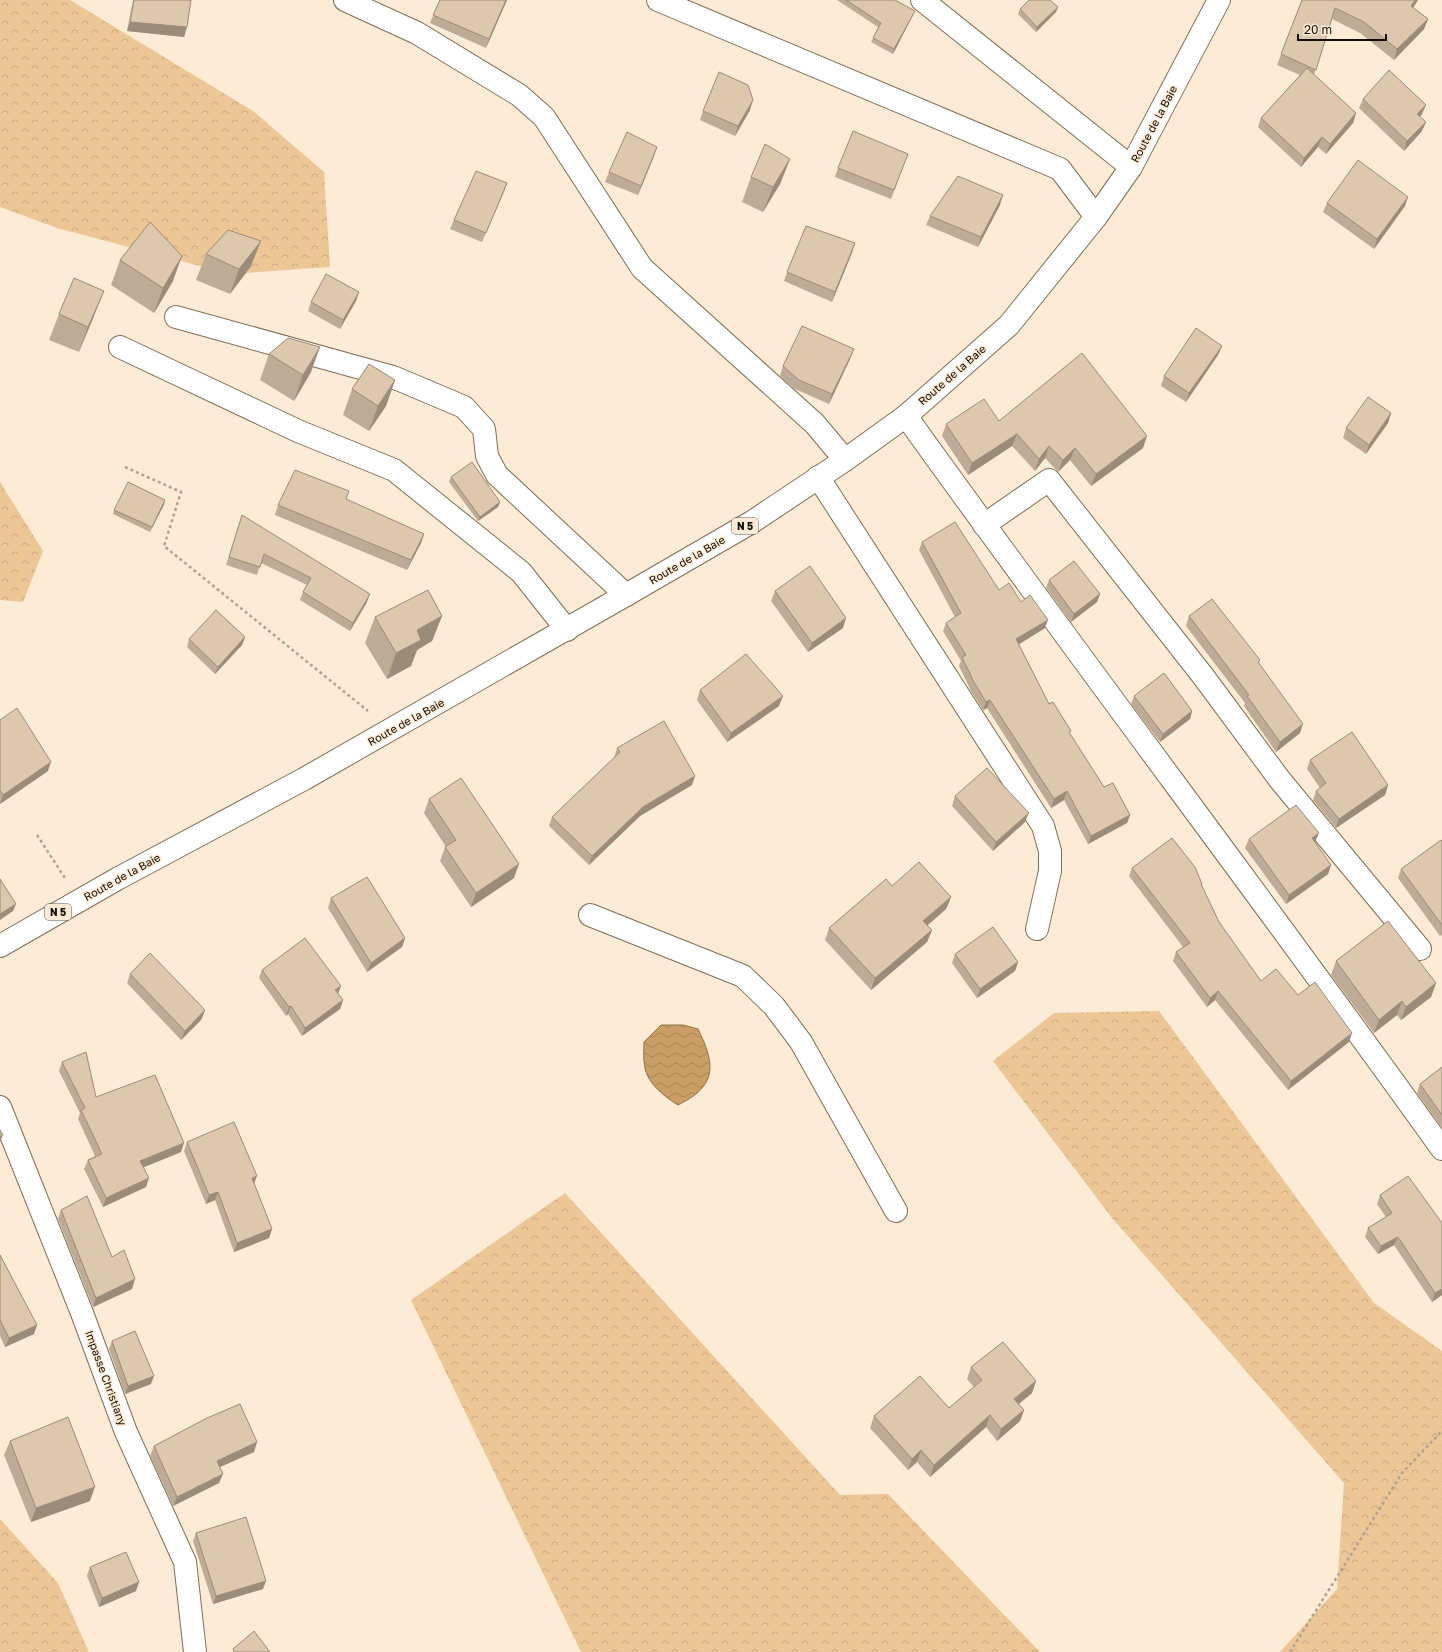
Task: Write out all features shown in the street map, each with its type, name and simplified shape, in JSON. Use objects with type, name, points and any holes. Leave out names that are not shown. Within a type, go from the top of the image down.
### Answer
[{"type":"street","points":[[345,0],[417,33],[519,95],[544,117],[642,268],[815,424],[845,460]]},
{"type":"street","points":[[658,0],[1060,169],[1096,216]]},
{"type":"street","points":[[922,0],[1131,167]]},
{"type":"street","name":"Route de la Baie","points":[[0,946],[117,879],[311,776],[567,630],[752,522],[845,460],[906,416],[1009,325],[1096,216],[1131,167],[1219,0]]},
{"type":"street","points":[[176,317],[393,377],[464,407],[484,429],[487,456],[497,475],[626,595]]},
{"type":"street","points":[[120,347],[298,431],[394,470],[521,572],[567,630]]},
{"type":"street","points":[[906,416],[984,525],[1342,1009],[1442,1149]]},
{"type":"street","points":[[818,477],[1043,826],[1050,851],[1050,871],[1037,929]]},
{"type":"street","points":[[984,525],[1049,480],[1203,676],[1280,780],[1420,949]]},
{"type":"street","points":[[590,915],[743,976],[774,1006],[801,1042],[896,1211]]},
{"type":"street","name":"Impasse Christiany","points":[[0,1107],[82,1313],[126,1432],[185,1562],[195,1652]]},
{"type":"path","points":[[125,467],[181,492],[164,546],[368,711]]},
{"type":"path","points":[[37,836],[66,880]]},
{"type":"path","points":[[1290,1652],[1402,1474],[1442,1430]]},
{"type":"green space","points":[[0,0],[70,0],[253,111],[324,172],[330,267],[230,274],[57,228],[0,207]]},
{"type":"green space","points":[[0,482],[43,551],[23,602],[0,600]]},
{"type":"green space","points":[[1159,1011],[1374,1303],[1442,1351],[1442,1652],[1280,1652],[1337,1589],[1344,1483],[1112,1218],[993,1061],[1054,1013]]},
{"type":"green space","points":[[565,1193],[840,1495],[888,1494],[1040,1652],[581,1652],[411,1300]]},
{"type":"green space","points":[[0,1519],[58,1583],[89,1652],[0,1652]]},
{"type":"water","points":[[661,1025],[683,1025],[698,1029],[708,1053],[710,1064],[706,1082],[691,1098],[678,1105],[653,1085],[645,1068],[644,1042]]},
{"type":"building","points":[[134,0],[191,0],[187,27],[130,22]]},
{"type":"building","points":[[440,0],[506,0],[489,39],[433,15]]},
{"type":"building","points":[[846,0],[895,0],[915,11],[894,49],[873,38],[881,23]]},
{"type":"building","points":[[1029,0],[1050,0],[1058,7],[1037,27],[1020,9]]},
{"type":"building","points":[[1302,0],[1415,0],[1411,6],[1428,19],[1397,49],[1364,22],[1335,8],[1316,70],[1281,54]]},
{"type":"building","points":[[1307,68],[1356,113],[1330,144],[1322,137],[1304,158],[1261,118]]},
{"type":"building","points":[[1389,70],[1426,105],[1417,114],[1426,122],[1407,141],[1363,99]]},
{"type":"building","points":[[719,72],[748,85],[753,100],[738,126],[703,111]]},
{"type":"building","points":[[853,131],[908,154],[894,190],[838,168]]},
{"type":"building","points":[[627,132],[657,147],[641,186],[609,172]]},
{"type":"building","points":[[765,144],[790,159],[773,187],[751,177]]},
{"type":"building","points":[[1358,160],[1408,197],[1377,239],[1327,203]]},
{"type":"building","points":[[476,171],[507,183],[486,233],[454,220]]},
{"type":"building","points":[[958,176],[1003,195],[981,237],[930,216]]},
{"type":"building","points":[[150,222],[182,256],[163,288],[120,260]]},
{"type":"building","points":[[806,226],[855,243],[835,292],[787,272]]},
{"type":"building","points":[[228,230],[261,241],[239,269],[206,254]]},
{"type":"building","points":[[326,274],[359,292],[343,320],[311,302]]},
{"type":"building","points":[[74,278],[104,291],[88,327],[59,314]]},
{"type":"building","points":[[802,326],[854,349],[832,394],[799,380],[783,366]]},
{"type":"building","points":[[1196,328],[1222,346],[1189,393],[1164,376]]},
{"type":"building","points":[[288,338],[320,347],[303,375],[269,354]]},
{"type":"building","points":[[1082,353],[1147,436],[1096,474],[1075,448],[1063,460],[1049,446],[1039,459],[1017,434],[972,463],[946,424],[984,399],[999,421]]},
{"type":"building","points":[[369,364],[395,380],[378,406],[352,389]]},
{"type":"building","points":[[1368,397],[1391,413],[1369,445],[1346,428]]},
{"type":"building","points":[[472,462],[500,502],[480,517],[451,477]]},
{"type":"building","points":[[295,470],[349,491],[346,499],[424,534],[411,560],[278,505]]},
{"type":"building","points":[[128,482],[165,500],[152,527],[114,510]]},
{"type":"building","points":[[242,515],[370,594],[353,623],[303,592],[311,578],[264,554],[260,567],[229,557]]},
{"type":"building","points":[[955,522],[999,590],[1009,583],[1021,602],[1030,595],[1048,620],[1016,639],[1049,704],[1053,702],[1071,731],[1069,732],[1104,787],[1113,783],[1130,815],[1091,836],[1067,791],[1054,799],[990,700],[986,702],[962,657],[966,655],[946,623],[961,613],[922,542]]},
{"type":"building","points":[[1074,561],[1100,594],[1074,614],[1049,580]]},
{"type":"building","points":[[810,566],[846,618],[812,643],[775,591]]},
{"type":"building","points":[[428,590],[442,616],[417,630],[421,640],[396,653],[375,617]]},
{"type":"building","points":[[1212,599],[1260,660],[1258,662],[1303,724],[1280,742],[1247,696],[1249,695],[1189,616]]},
{"type":"building","points":[[216,610],[245,637],[218,667],[189,639]]},
{"type":"building","points":[[746,654],[783,696],[731,733],[700,690]]},
{"type":"building","points":[[1164,673],[1192,711],[1163,734],[1134,696]]},
{"type":"building","points":[[17,708],[51,762],[3,795],[0,790],[0,720]]},
{"type":"building","points":[[664,721],[695,776],[643,807],[592,856],[552,817],[620,752],[617,748]]},
{"type":"building","points":[[1352,732],[1388,785],[1339,819],[1316,791],[1326,783],[1310,760]]},
{"type":"building","points":[[987,768],[1029,813],[996,842],[955,796]]},
{"type":"building","points":[[461,778],[519,864],[476,893],[445,847],[456,840],[429,799]]},
{"type":"building","points":[[1296,805],[1319,833],[1312,838],[1331,865],[1289,895],[1249,839]]},
{"type":"building","points":[[1172,838],[1195,867],[1201,884],[1219,922],[1261,981],[1276,969],[1298,995],[1315,982],[1352,1033],[1291,1081],[1218,991],[1210,998],[1176,952],[1190,943],[1132,868]]},
{"type":"building","points":[[1441,840],[1442,841],[1442,925],[1401,869]]},
{"type":"building","points":[[919,862],[951,897],[923,921],[932,930],[875,978],[829,928],[886,879],[892,886]]},
{"type":"building","points":[[367,877],[405,938],[371,963],[331,898]]},
{"type":"building","points":[[0,879],[16,904],[0,914]]},
{"type":"building","points":[[1388,921],[1436,983],[1406,1007],[1402,1001],[1379,1020],[1336,961]]},
{"type":"building","points":[[993,927],[1018,962],[980,989],[955,954]]},
{"type":"building","points":[[305,938],[341,986],[335,990],[343,1000],[305,1028],[291,1006],[289,1007],[262,970]]},
{"type":"building","points":[[150,953],[205,1010],[185,1031],[130,974]]},
{"type":"building","points":[[86,1052],[96,1097],[155,1075],[184,1143],[140,1161],[149,1178],[106,1198],[88,1160],[102,1154],[81,1110],[85,1108],[62,1062]]},
{"type":"building","points":[[1442,1067],[1442,1115],[1420,1084]]},
{"type":"building","points":[[234,1122],[257,1176],[252,1178],[272,1229],[237,1243],[218,1192],[209,1195],[187,1142]]},
{"type":"building","points":[[0,1130],[3,1135],[0,1137]]},
{"type":"building","points":[[1408,1176],[1442,1223],[1442,1289],[1435,1293],[1398,1237],[1381,1246],[1368,1228],[1392,1213],[1380,1195]]},
{"type":"building","points":[[87,1196],[112,1257],[124,1250],[135,1279],[96,1298],[61,1210]]},
{"type":"building","points":[[0,1255],[37,1325],[9,1338],[0,1320]]},
{"type":"building","points":[[135,1331],[154,1376],[128,1386],[112,1341]]},
{"type":"building","points":[[1003,1342],[1036,1381],[1014,1399],[1024,1410],[1001,1429],[990,1415],[934,1465],[921,1450],[912,1459],[874,1416],[920,1376],[949,1408],[982,1380],[971,1367]]},
{"type":"building","points":[[240,1404],[257,1442],[217,1461],[223,1474],[177,1497],[154,1446],[207,1418]]},
{"type":"building","points":[[68,1417],[95,1487],[36,1508],[10,1441]]},
{"type":"building","points":[[246,1517],[266,1581],[216,1596],[196,1533]]},
{"type":"building","points":[[126,1552],[139,1582],[102,1598],[90,1567]]},
{"type":"building","points":[[254,1631],[270,1652],[234,1652],[233,1649]]}]
